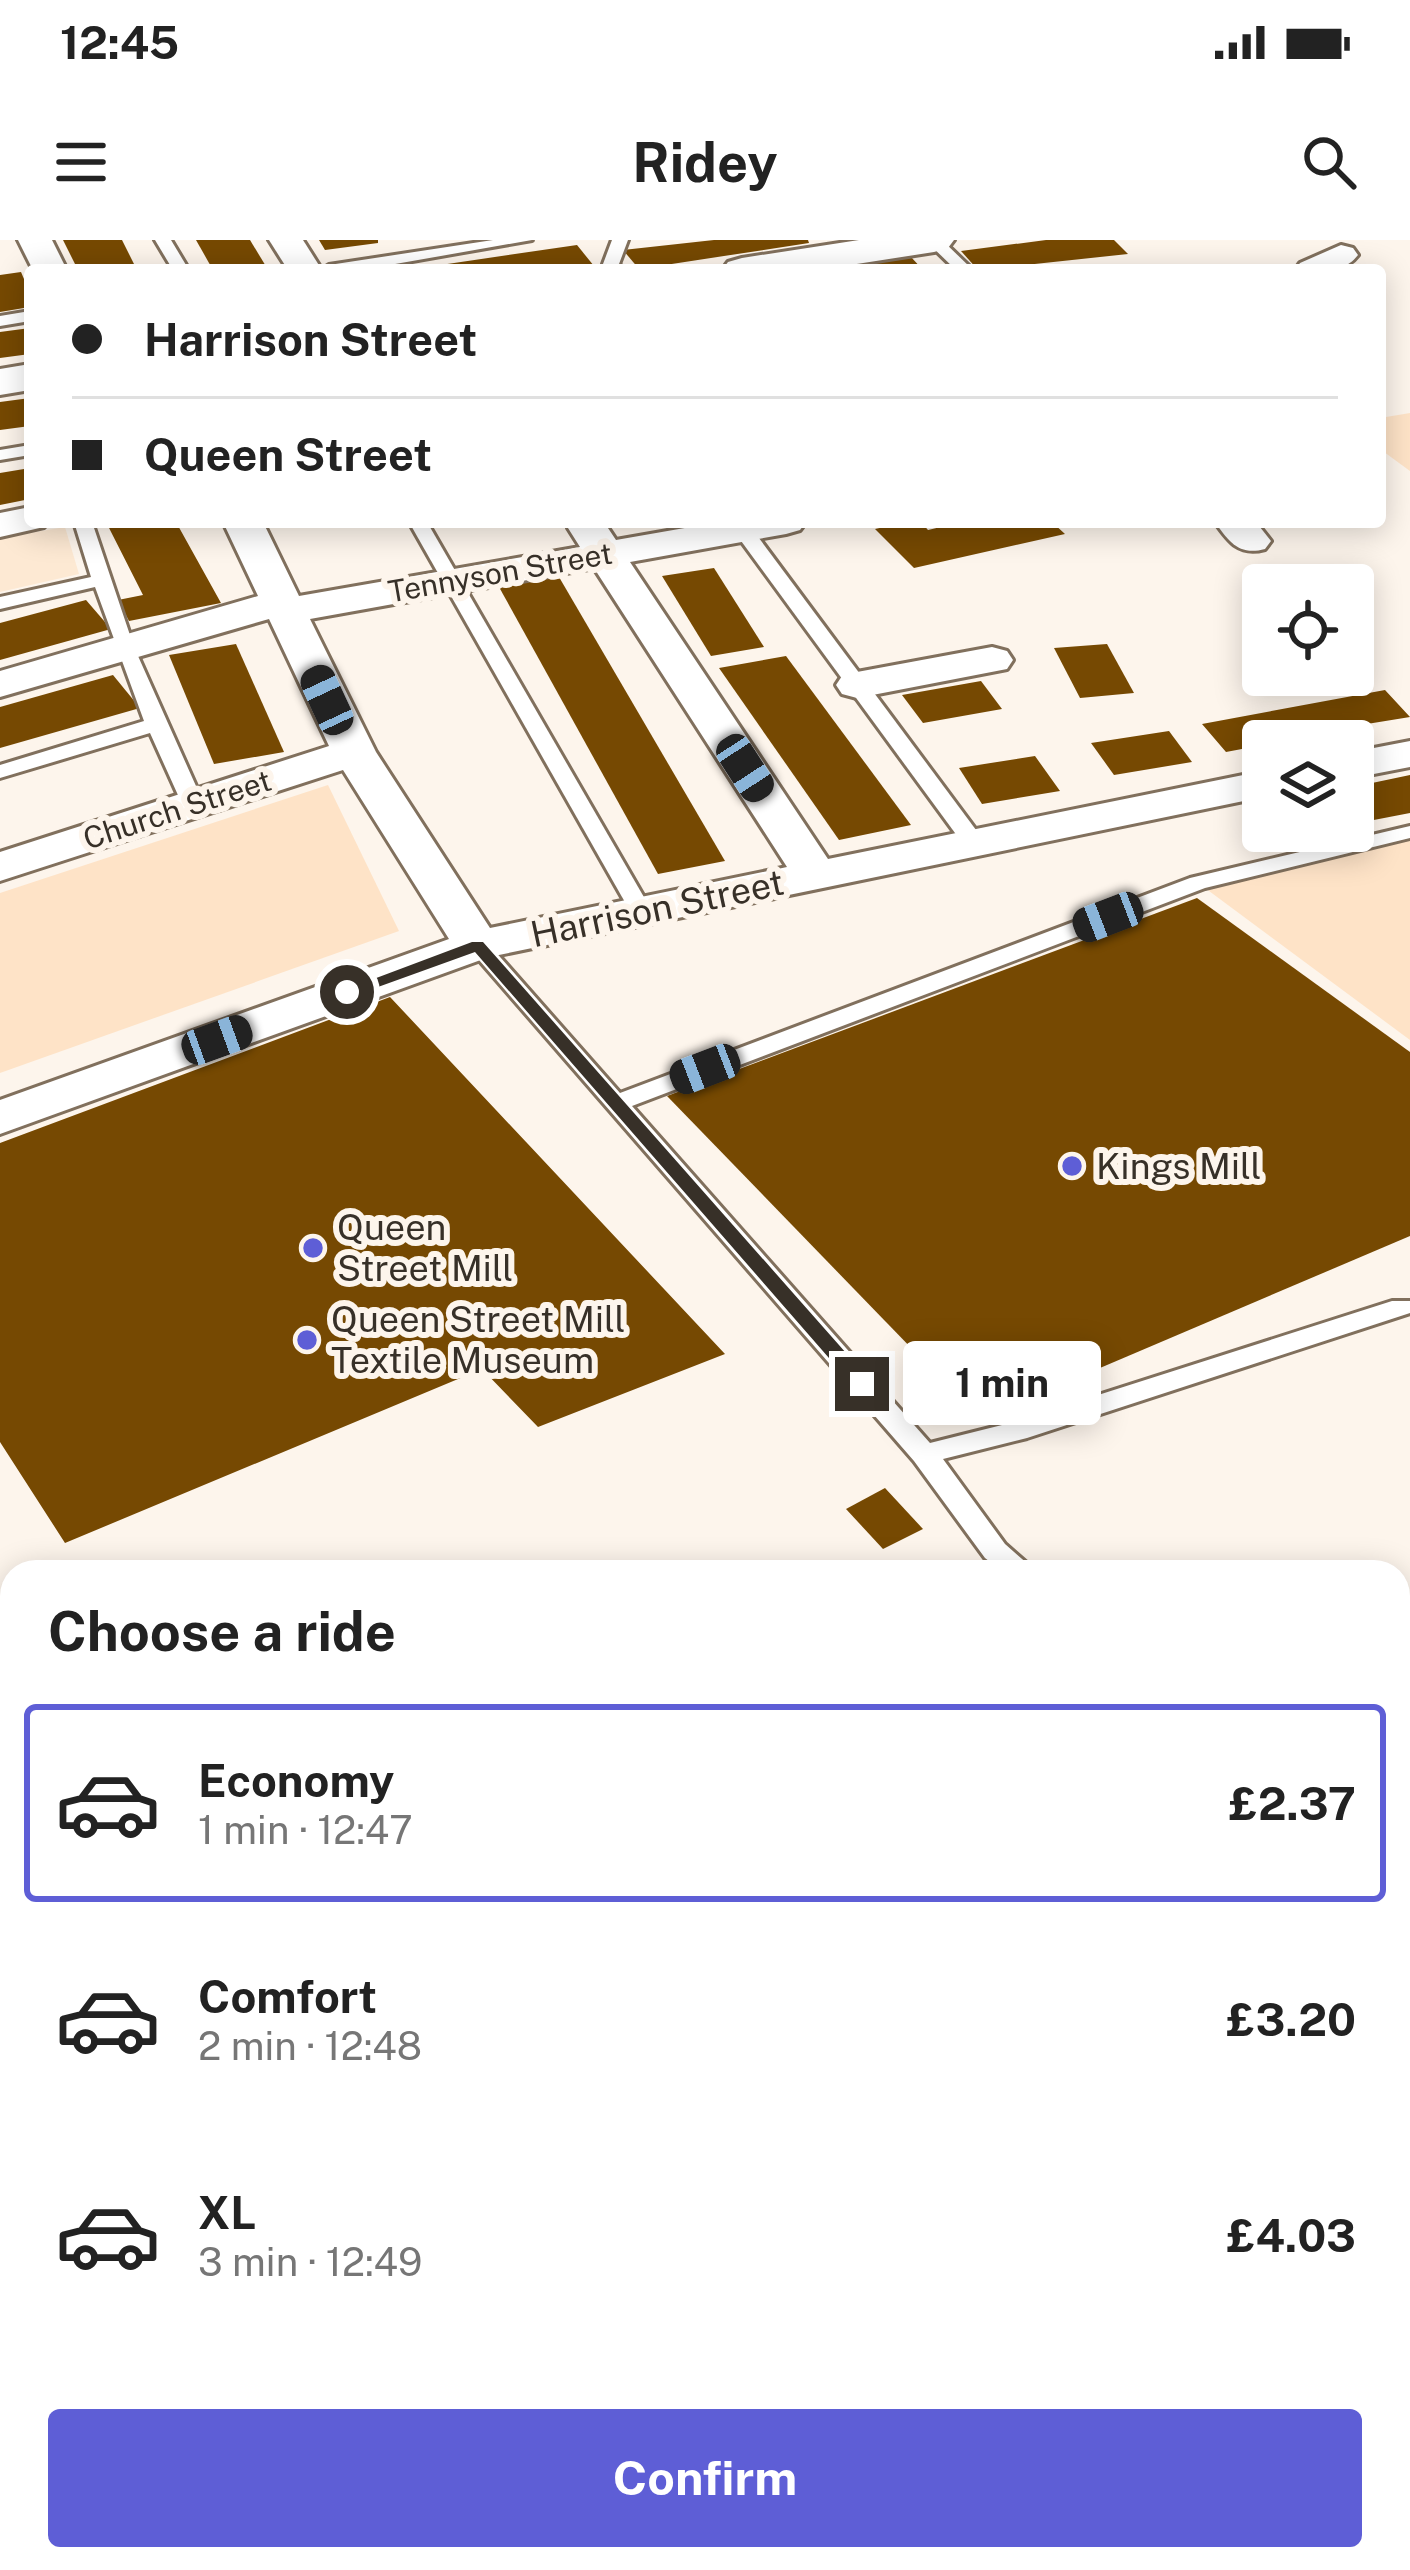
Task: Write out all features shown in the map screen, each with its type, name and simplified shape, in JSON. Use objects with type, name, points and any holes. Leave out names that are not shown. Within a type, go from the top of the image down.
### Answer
[{"type":"street","points":[[808,264],[913,242]]},
{"type":"street","points":[[246,528],[354,752],[478,945]]},
{"type":"street","name":"Tennyson Street","points":[[0,684],[284,606],[451,581],[594,538],[753,528]]},
{"type":"street","points":[[594,538],[815,876]]},
{"type":"street","points":[[857,686],[992,660]]},
{"type":"street","name":"Church Street","points":[[0,867],[354,752]]},
{"type":"street","points":[[1374,761],[1410,754]]},
{"type":"street","name":"Harrison Street","points":[[0,1118],[478,945],[1242,788]]},
{"type":"lane","points":[[368,264],[524,240]]},
{"type":"lane","points":[[913,242],[953,264]]},
{"type":"lane","points":[[85,528],[124,647],[193,804]]},
{"type":"lane","points":[[421,528],[641,911]]},
{"type":"lane","points":[[742,530],[974,843]]},
{"type":"lane","points":[[0,603],[102,580]]},
{"type":"lane","points":[[0,772],[156,724]]},
{"type":"lane","points":[[616,1102],[1198,883],[1410,832]]},
{"type":"lane","points":[[478,945],[924,1454],[995,1551],[1007,1560]]},
{"type":"lane","points":[[924,1454],[1017,1431],[1401,1307]]},
{"type":"shaded area","points":[[1410,413],[1410,471],[1386,453],[1386,417]]},
{"type":"shaded area","points":[[65,528],[79,574],[0,592],[0,538]]},
{"type":"shaded area","points":[[328,785],[399,931],[0,1073],[0,893]]},
{"type":"shaded area","points":[[1410,837],[1410,1040],[1205,888],[1350,852],[1374,852],[1374,846]]},
{"type":"building","points":[[63,240],[122,240],[134,264],[75,264]]},
{"type":"building","points":[[196,240],[250,240],[265,264],[210,264]]},
{"type":"building","points":[[319,240],[378,240],[378,243],[325,250]]},
{"type":"building","points":[[714,240],[809,243],[672,264],[635,264],[623,250]]},
{"type":"building","points":[[1046,240],[1114,240],[1128,254],[1034,264],[973,264],[961,251]]},
{"type":"building","points":[[577,245],[592,264],[447,264]]},
{"type":"building","points":[[911,257],[917,264],[863,264]]},
{"type":"building","points":[[21,272],[24,308],[0,312],[0,275]]},
{"type":"building","points":[[24,329],[24,355],[0,358],[0,332]]},
{"type":"building","points":[[24,399],[24,427],[0,430],[0,402]]},
{"type":"building","points":[[24,469],[24,500],[0,505],[0,473]]},
{"type":"building","points":[[109,528],[179,528],[221,603],[129,621],[118,600],[143,595]]},
{"type":"building","points":[[1058,528],[1065,534],[914,568],[875,529]]},
{"type":"building","points":[[714,568],[764,647],[711,656],[662,576]]},
{"type":"building","points":[[559,577],[725,861],[658,874],[499,587]]},
{"type":"building","points":[[86,600],[111,629],[0,660],[0,623]]},
{"type":"building","points":[[236,644],[284,752],[214,764],[169,655]]},
{"type":"building","points":[[1107,644],[1134,693],[1080,698],[1054,648]]},
{"type":"building","points":[[786,656],[911,825],[839,840],[719,668]]},
{"type":"building","points":[[113,675],[140,708],[0,748],[0,707]]},
{"type":"building","points":[[981,681],[1002,709],[923,723],[902,695]]},
{"type":"building","points":[[1385,690],[1410,717],[1374,723],[1242,720],[1242,749],[1226,752],[1202,724],[1374,696]]},
{"type":"building","points":[[1169,731],[1192,762],[1114,775],[1091,743]]},
{"type":"building","points":[[1035,756],[1060,791],[982,804],[959,768]]},
{"type":"building","points":[[1410,775],[1410,813],[1374,820],[1374,783]]},
{"type":"building","name":"Kings Mill","points":[[1197,898],[1410,1052],[1410,1236],[980,1419],[667,1096]]},
{"type":"building","name":"Queen Street Mill","points":[[390,997],[725,1354],[538,1427],[482,1369],[65,1543],[0,1442],[0,1143]]},
{"type":"building","points":[[885,1488],[923,1529],[883,1549],[846,1509]]},
{"type":"place","name":"Kings Mill","points":[[1072,1166]]},
{"type":"place","name":"Queen Street Mill","points":[[313,1248]]},
{"type":"place","name":"Queen Street Mill Textile Museum","points":[[307,1340]]},
{"type":"route","points":[[347,992],[478,945],[862,1384]]}]
